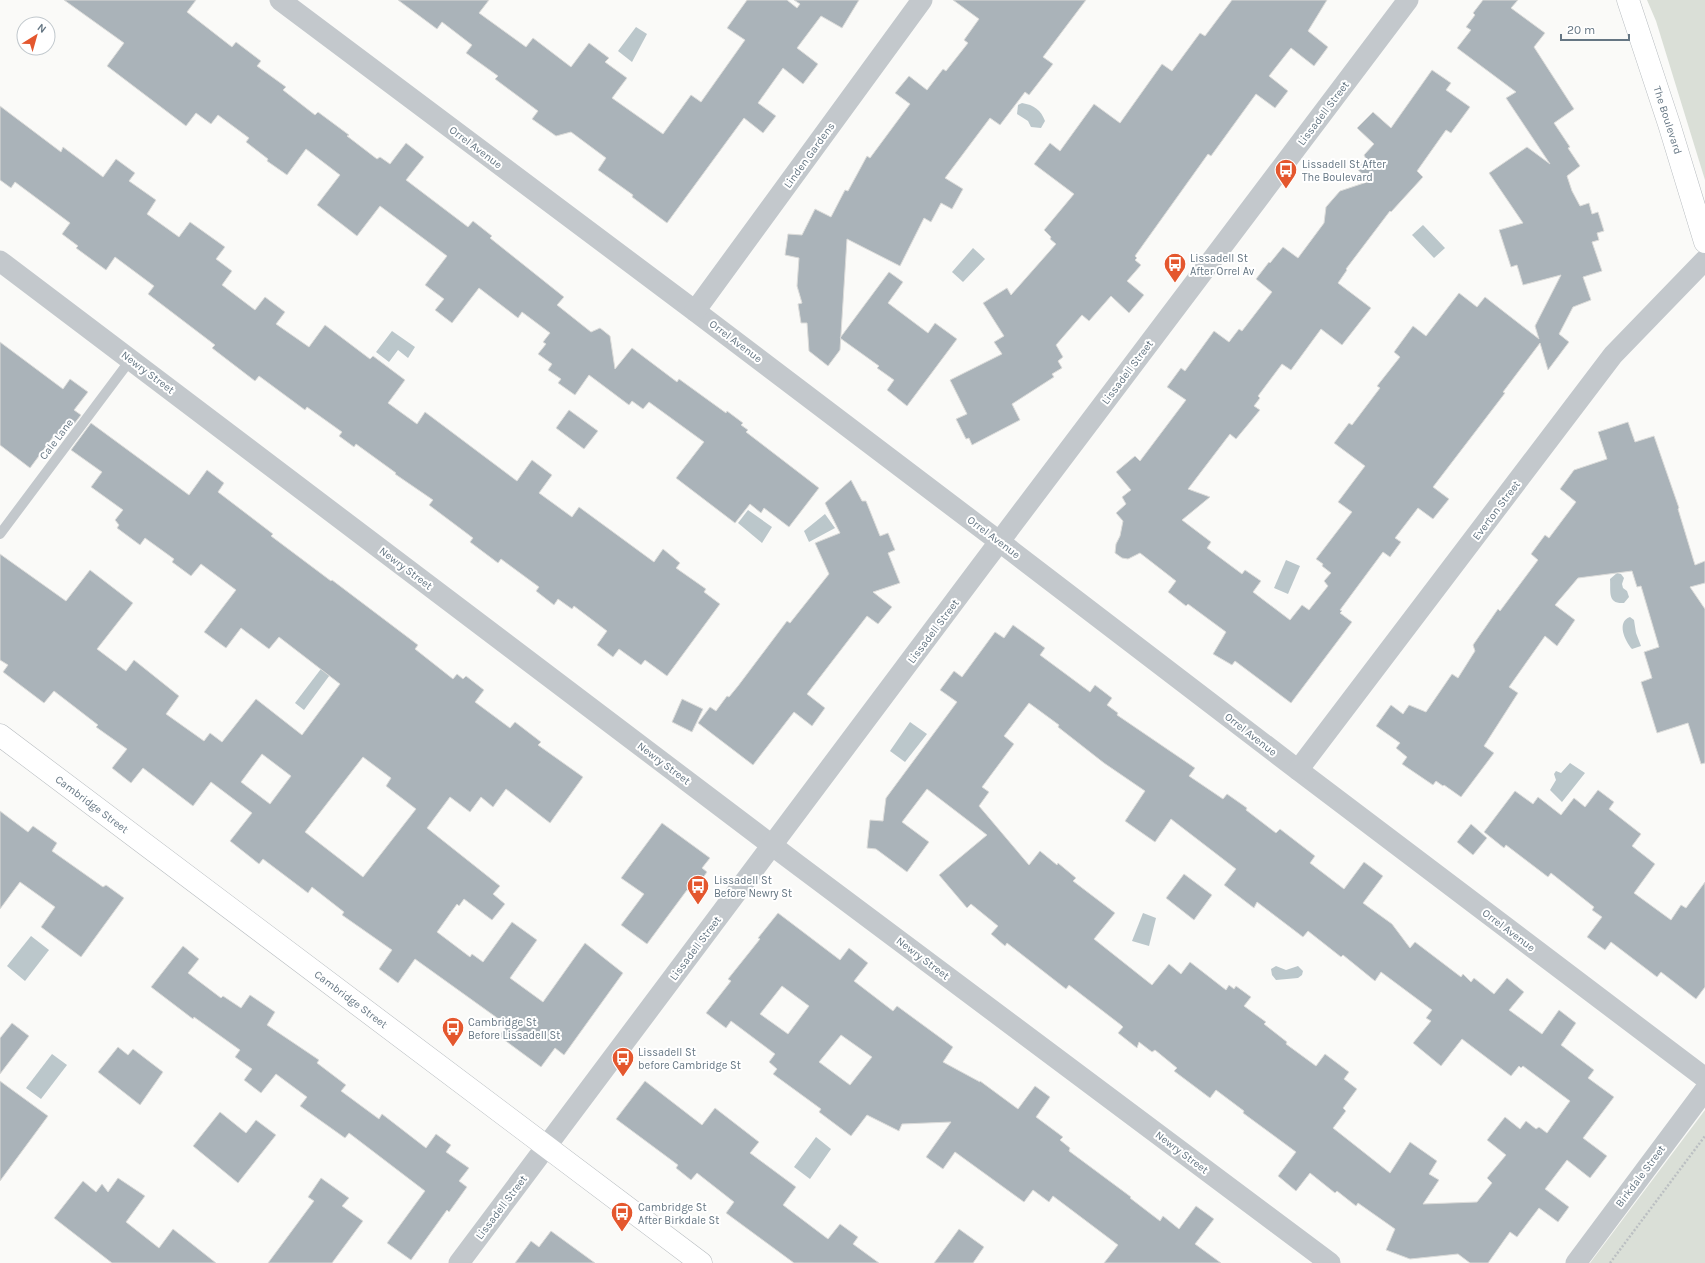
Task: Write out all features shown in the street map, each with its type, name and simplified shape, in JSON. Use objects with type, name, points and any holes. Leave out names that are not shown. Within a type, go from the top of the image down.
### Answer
[{"type":"main road","name":"The Boulevard","points":[[1628,0],[1669,124],[1705,242]]},
{"type":"main road","name":"Cambridge Street","points":[[0,736],[701,1263]]},
{"type":"street","name":"Orrel Avenue","points":[[280,0],[695,310],[1705,1078]]},
{"type":"street","name":"Linden Gardens","points":[[695,310],[922,0]]},
{"type":"street","name":"Lissadell Street","points":[[459,1263],[1408,0]]},
{"type":"street","name":"Everton Street","points":[[1298,770],[1613,355],[1705,260]]},
{"type":"street","name":"Newry Street","points":[[0,261],[772,845],[1330,1263]]},
{"type":"street","name":"Birkdale Street","points":[[1576,1263],[1705,1090]]},
{"type":"lane","name":"Cale Lane","points":[[0,534],[131,359]]},
{"type":"path","points":[[1610,1263],[1705,1136]]},
{"type":"shaded area","points":[[1647,0],[1705,0],[1705,180],[1656,21]]},
{"type":"shaded area","points":[[636,27],[647,34],[632,62],[618,51]]},
{"type":"shaded area","points":[[1022,103],[1030,105],[1039,111],[1045,121],[1041,128],[1031,127],[1028,121],[1017,114],[1018,105]]},
{"type":"shaded area","points":[[1423,225],[1445,248],[1434,258],[1412,235]]},
{"type":"shaded area","points":[[973,248],[985,259],[963,282],[952,272]]},
{"type":"shaded area","points":[[392,331],[415,347],[408,358],[398,350],[389,362],[376,352]]},
{"type":"shaded area","points":[[748,510],[772,527],[762,543],[738,523]]},
{"type":"shaded area","points":[[825,514],[835,528],[809,542],[804,531]]},
{"type":"shaded area","points":[[1286,560],[1300,566],[1288,594],[1274,588]]},
{"type":"shaded area","points":[[1617,573],[1621,574],[1624,578],[1622,584],[1623,588],[1627,591],[1629,597],[1624,603],[1615,602],[1610,593],[1610,579]]},
{"type":"shaded area","points":[[1630,617],[1634,620],[1636,633],[1641,646],[1632,649],[1623,632],[1623,623]]},
{"type":"shaded area","points":[[327,661],[335,668],[304,710],[295,703]]},
{"type":"shaded area","points":[[910,722],[927,734],[905,762],[890,751]]},
{"type":"shaded area","points":[[1570,763],[1585,773],[1562,802],[1550,790],[1556,780],[1554,774],[1556,771],[1561,773]]},
{"type":"shaded area","points":[[1143,913],[1156,918],[1149,946],[1132,941]]},
{"type":"shaded area","points":[[31,936],[49,950],[25,981],[7,966]]},
{"type":"shaded area","points":[[1276,966],[1286,970],[1298,966],[1303,971],[1302,975],[1298,978],[1276,980],[1272,975],[1271,969]]},
{"type":"shaded area","points":[[52,1054],[67,1065],[41,1099],[26,1088]]},
{"type":"shaded area","points":[[1705,1110],[1705,1263],[1590,1263]]},
{"type":"shaded area","points":[[816,1137],[831,1149],[810,1179],[794,1167]]},
{"type":"building","points":[[64,0],[196,0],[187,12],[232,47],[236,42],[261,61],[257,66],[286,87],[283,90],[315,115],[318,112],[349,135],[347,136],[377,159],[380,157],[390,164],[406,143],[424,157],[406,180],[468,227],[473,221],[492,236],[490,238],[564,297],[557,305],[591,332],[600,328],[610,336],[615,369],[632,348],[677,382],[679,379],[726,413],[727,411],[743,423],[741,425],[748,430],[746,432],[819,488],[789,527],[764,508],[761,513],[750,504],[735,523],[676,478],[704,442],[649,402],[643,409],[632,401],[629,405],[589,375],[575,395],[558,383],[561,379],[548,370],[552,364],[538,354],[546,344],[543,342],[550,333],[522,312],[518,318],[479,288],[452,323],[435,310],[444,299],[425,285],[447,256],[380,206],[357,236],[317,205],[340,175],[306,149],[287,175],[267,161],[268,159],[246,142],[249,138],[218,115],[211,124],[196,113],[186,126],[107,66],[124,43]]},
{"type":"building","points":[[398,0],[489,0],[479,13],[526,47],[533,38],[571,67],[589,43],[609,58],[605,62],[627,78],[612,98],[663,134],[691,95],[701,102],[745,40],[727,28],[747,0],[787,0],[797,8],[800,4],[794,0],[859,0],[842,28],[821,16],[797,48],[818,64],[803,84],[783,68],[758,103],[776,116],[763,133],[744,118],[667,223],[632,197],[633,195],[598,170],[606,158],[571,132],[556,136],[532,119],[538,111],[495,79],[498,76],[466,53],[472,45],[442,22],[437,29]]},
{"type":"building","points":[[953,0],[1086,0],[1043,57],[1053,64],[1029,95],[1025,92],[1000,125],[990,118],[945,178],[963,189],[952,209],[941,203],[931,222],[924,218],[900,266],[847,239],[840,350],[828,366],[809,351],[807,323],[801,323],[798,304],[802,303],[797,286],[799,258],[785,255],[788,234],[802,235],[815,209],[831,217],[845,190],[848,191],[867,156],[870,158],[910,104],[895,93],[909,76],[927,90],[943,69],[946,71],[968,43],[964,40],[979,19]]},
{"type":"building","points":[[1232,0],[1327,0],[1308,31],[1328,47],[1314,66],[1291,48],[1269,76],[1288,91],[1275,108],[1256,94],[1211,156],[1208,154],[1135,256],[1137,258],[1135,260],[1141,265],[1127,281],[1144,295],[1129,313],[1111,296],[1089,321],[1082,315],[1056,345],[1063,357],[1058,361],[1062,368],[1052,374],[1054,377],[1012,404],[1020,420],[972,445],[969,438],[966,439],[956,419],[967,414],[950,380],[1002,354],[994,342],[1004,336],[983,303],[1007,288],[1011,295],[1056,244],[1050,239],[1051,237],[1044,230],[1074,194],[1034,164],[1050,143],[1060,151],[1094,104],[1120,123],[1162,64],[1172,71],[1200,33],[1205,36]]},
{"type":"building","points":[[1483,0],[1518,0],[1511,8],[1545,33],[1534,47],[1574,109],[1554,123],[1570,147],[1568,148],[1580,166],[1567,176],[1572,191],[1580,206],[1589,203],[1592,214],[1598,212],[1604,231],[1597,233],[1599,240],[1592,242],[1602,271],[1583,277],[1591,300],[1573,307],[1559,334],[1569,342],[1548,370],[1540,343],[1503,392],[1505,393],[1433,487],[1449,499],[1433,519],[1418,508],[1395,538],[1401,542],[1390,557],[1383,552],[1340,610],[1342,611],[1340,613],[1352,622],[1291,703],[1235,661],[1232,665],[1213,654],[1226,632],[1188,604],[1186,606],[1168,592],[1176,581],[1140,553],[1128,559],[1122,558],[1115,553],[1116,544],[1120,536],[1123,521],[1116,513],[1126,504],[1122,497],[1131,490],[1116,472],[1135,456],[1140,461],[1186,400],[1167,387],[1181,368],[1185,371],[1214,331],[1229,342],[1239,329],[1242,331],[1272,292],[1256,279],[1269,262],[1270,263],[1283,247],[1298,258],[1324,223],[1326,207],[1340,191],[1370,181],[1357,169],[1366,159],[1364,155],[1374,144],[1357,128],[1373,112],[1391,128],[1432,70],[1451,83],[1446,90],[1470,107],[1451,133],[1446,130],[1417,171],[1423,177],[1391,212],[1390,211],[1346,269],[1347,270],[1338,283],[1371,308],[1342,345],[1321,329],[1291,370],[1282,364],[1258,396],[1260,398],[1254,406],[1260,410],[1236,439],[1230,434],[1188,489],[1210,497],[1182,520],[1211,542],[1207,548],[1242,574],[1245,570],[1261,581],[1253,592],[1290,620],[1302,605],[1309,610],[1328,586],[1324,581],[1331,573],[1316,559],[1352,512],[1338,502],[1365,466],[1334,443],[1349,423],[1352,425],[1380,388],[1377,386],[1400,357],[1394,352],[1413,326],[1426,336],[1459,293],[1477,307],[1485,297],[1539,339],[1535,326],[1561,275],[1523,285],[1517,265],[1511,267],[1499,230],[1523,223],[1489,173],[1527,147],[1550,164],[1506,98],[1516,92],[1457,48],[1471,30],[1466,27],[1475,15],[1473,13]]},
{"type":"building","points":[[0,106],[61,152],[63,147],[103,177],[116,159],[135,173],[129,181],[156,200],[147,214],[179,237],[190,222],[225,247],[216,259],[232,271],[222,285],[255,310],[265,297],[285,312],[276,324],[309,347],[325,325],[370,359],[373,356],[405,380],[388,403],[417,424],[425,412],[517,481],[532,460],[552,475],[539,493],[572,517],[579,507],[654,562],[663,549],[680,563],[676,568],[706,589],[704,592],[720,604],[667,676],[645,660],[641,665],[619,649],[613,657],[597,645],[607,631],[574,606],[572,609],[558,599],[554,605],[536,591],[539,587],[501,559],[498,563],[470,542],[473,538],[429,505],[433,500],[395,474],[396,473],[356,444],[354,447],[339,436],[342,432],[307,407],[305,410],[259,376],[255,381],[212,348],[215,345],[148,294],[154,286],[115,257],[106,270],[76,248],[78,246],[62,234],[70,223],[15,182],[11,188],[0,180]]},
{"type":"building","points":[[889,272],[903,282],[888,303],[928,333],[935,323],[957,339],[907,406],[887,390],[894,380],[877,368],[879,366],[840,338]]},
{"type":"building","points":[[0,342],[63,389],[70,379],[88,392],[74,410],[81,415],[60,442],[53,437],[30,468],[0,445]]},
{"type":"building","points":[[569,410],[598,431],[584,449],[556,428]]},
{"type":"building","points":[[1628,422],[1635,442],[1654,436],[1679,508],[1678,509],[1695,565],[1705,561],[1705,583],[1690,587],[1705,609],[1705,763],[1701,764],[1688,723],[1657,733],[1641,682],[1652,678],[1644,652],[1659,647],[1641,586],[1637,587],[1632,571],[1578,578],[1555,605],[1575,620],[1557,646],[1545,636],[1509,687],[1518,693],[1484,746],[1494,753],[1461,797],[1436,781],[1433,785],[1402,764],[1407,757],[1396,748],[1400,743],[1376,726],[1391,705],[1403,714],[1409,705],[1426,712],[1452,674],[1458,678],[1475,651],[1473,645],[1498,609],[1500,611],[1538,560],[1531,554],[1545,535],[1549,538],[1576,502],[1560,489],[1574,470],[1607,459],[1598,432]]},
{"type":"building","points":[[91,423],[189,495],[207,470],[224,483],[218,492],[273,534],[271,536],[418,645],[415,649],[453,679],[457,674],[463,679],[466,676],[484,690],[475,702],[510,728],[515,722],[541,742],[538,745],[583,777],[550,823],[506,789],[493,807],[481,797],[470,812],[450,797],[427,828],[500,886],[493,894],[505,904],[492,920],[464,899],[459,906],[457,904],[437,932],[470,957],[472,954],[483,962],[512,922],[537,940],[510,978],[543,1002],[585,943],[623,973],[564,1055],[555,1048],[541,1067],[499,1036],[507,1025],[415,959],[398,983],[379,969],[392,950],[342,915],[344,912],[312,887],[308,893],[263,859],[259,864],[230,841],[252,813],[211,782],[193,806],[143,768],[131,783],[112,768],[127,749],[96,727],[98,725],[54,691],[44,703],[3,672],[8,665],[0,660],[0,554],[66,601],[90,570],[133,603],[97,649],[126,671],[134,660],[179,696],[166,714],[204,741],[210,733],[222,742],[256,699],[302,735],[340,684],[279,637],[269,649],[241,628],[226,648],[204,632],[236,590],[201,564],[191,576],[172,562],[174,559],[145,538],[140,545],[117,528],[119,525],[115,520],[123,510],[91,487],[102,472],[71,450]],"holes":[[[262,754],[291,776],[270,804],[241,782]],[[363,757],[391,778],[386,786],[416,809],[363,877],[305,832]]]},
{"type":"building","points":[[851,480],[862,501],[866,501],[880,536],[888,533],[895,550],[888,553],[900,583],[873,592],[892,607],[878,624],[867,616],[807,694],[825,708],[812,726],[794,712],[753,765],[698,723],[710,707],[716,711],[727,696],[729,697],[787,621],[790,623],[829,574],[815,543],[840,533],[825,503]]},
{"type":"building","points":[[1013,625],[1045,648],[1040,655],[1090,692],[1095,685],[1112,698],[1107,705],[1118,713],[1117,715],[1195,768],[1189,776],[1223,799],[1227,794],[1247,808],[1246,810],[1276,833],[1280,829],[1315,856],[1310,863],[1344,889],[1364,862],[1383,876],[1363,903],[1392,924],[1410,948],[1415,942],[1461,977],[1463,974],[1471,982],[1474,978],[1494,994],[1507,978],[1524,992],[1509,1010],[1542,1034],[1559,1010],[1576,1023],[1561,1045],[1594,1070],[1588,1078],[1614,1097],[1583,1138],[1607,1156],[1590,1178],[1567,1160],[1545,1189],[1569,1207],[1558,1222],[1539,1208],[1517,1237],[1510,1232],[1488,1263],[1470,1263],[1458,1254],[1410,1259],[1386,1250],[1395,1229],[1358,1203],[1356,1206],[1337,1191],[1335,1193],[1310,1173],[1296,1191],[1278,1176],[1296,1152],[1243,1113],[1244,1111],[1216,1090],[1210,1098],[1174,1071],[1177,1068],[1155,1050],[1152,1052],[1139,1042],[1137,1048],[1118,1033],[1123,1027],[1121,1025],[1069,985],[1066,989],[1007,943],[1005,946],[991,934],[998,926],[971,904],[967,908],[939,875],[987,835],[927,789],[902,822],[929,842],[907,872],[876,849],[867,848],[870,820],[883,821],[886,798],[957,702],[940,690],[954,671],[962,677],[995,632],[1004,638]],"holes":[[[1029,703],[1059,725],[1058,727],[1104,763],[1145,791],[1125,821],[1155,842],[1171,819],[1236,869],[1224,885],[1254,908],[1257,902],[1303,937],[1308,931],[1341,957],[1343,955],[1375,981],[1381,972],[1432,1010],[1426,1018],[1431,1021],[1413,1043],[1441,1066],[1462,1039],[1511,1076],[1519,1066],[1521,1068],[1523,1066],[1570,1101],[1547,1133],[1539,1127],[1536,1129],[1526,1121],[1520,1129],[1505,1117],[1487,1140],[1506,1155],[1487,1178],[1492,1183],[1477,1202],[1423,1204],[1439,1180],[1429,1174],[1437,1161],[1410,1142],[1390,1173],[1333,1128],[1346,1111],[1343,1108],[1357,1089],[1344,1079],[1349,1072],[1325,1054],[1316,1066],[1286,1044],[1287,1042],[1264,1024],[1266,1022],[1244,1006],[1251,997],[1236,986],[1234,989],[1229,985],[1226,990],[1190,962],[1181,974],[1169,964],[1152,985],[1094,939],[1115,913],[1073,881],[1076,878],[1058,863],[1057,865],[1040,851],[1029,865],[979,806],[989,792],[982,787],[1014,744],[1004,736]]]},
{"type":"building","points":[[682,699],[703,709],[692,732],[672,722]]},
{"type":"building","points":[[1598,790],[1614,802],[1609,809],[1641,834],[1632,846],[1655,864],[1634,893],[1671,920],[1681,905],[1686,908],[1705,882],[1705,987],[1696,999],[1661,972],[1657,977],[1611,942],[1605,950],[1587,937],[1602,917],[1592,910],[1594,907],[1551,873],[1548,877],[1506,845],[1504,848],[1484,832],[1515,791],[1533,804],[1538,797],[1561,815],[1574,798],[1585,807]]},
{"type":"building","points":[[0,811],[28,832],[33,826],[57,843],[52,851],[103,887],[106,885],[124,898],[81,957],[41,927],[55,907],[20,882],[0,909]]},
{"type":"building","points":[[662,823],[710,858],[702,868],[707,872],[692,893],[687,890],[647,944],[621,925],[644,894],[621,878]]},
{"type":"building","points":[[1471,824],[1487,838],[1473,855],[1457,842]]},
{"type":"building","points":[[1184,874],[1212,895],[1194,920],[1166,898]]},
{"type":"building","points":[[778,913],[840,960],[849,948],[868,963],[854,981],[893,1011],[897,1006],[953,1047],[943,1062],[980,1081],[1018,1109],[1035,1086],[1050,1097],[1036,1117],[1063,1137],[1060,1140],[1070,1148],[1069,1151],[1131,1197],[1130,1198],[1160,1221],[1163,1216],[1179,1229],[1196,1206],[1214,1219],[1195,1244],[1221,1263],[1104,1263],[1118,1245],[1053,1196],[1049,1202],[1033,1190],[1024,1202],[955,1152],[943,1169],[926,1157],[951,1122],[902,1124],[899,1131],[867,1115],[851,1136],[819,1112],[821,1109],[773,1074],[777,1069],[769,1062],[775,1054],[731,1021],[726,1028],[706,1013],[731,981],[728,979],[760,939],[758,938]],"holes":[[[782,986],[809,1006],[788,1034],[760,1014]],[[841,1035],[872,1057],[850,1085],[819,1062]]]},
{"type":"building","points":[[183,946],[199,959],[188,973],[221,998],[223,996],[241,1008],[250,995],[275,1012],[267,1025],[319,1060],[317,1063],[346,1085],[341,1091],[379,1119],[382,1114],[426,1148],[436,1134],[451,1145],[446,1152],[469,1168],[459,1181],[467,1187],[449,1212],[447,1210],[411,1260],[387,1243],[425,1191],[349,1133],[345,1138],[300,1106],[307,1097],[276,1074],[261,1093],[244,1080],[252,1069],[235,1057],[240,1050],[194,1017],[193,1019],[151,987]]},
{"type":"building","points":[[12,1023],[29,1036],[0,1074],[0,1038]]},
{"type":"building","points":[[118,1047],[128,1055],[133,1049],[163,1072],[140,1105],[98,1072]]},
{"type":"building","points":[[0,1081],[48,1116],[0,1181]]},
{"type":"building","points":[[645,1081],[702,1125],[715,1108],[759,1142],[750,1153],[796,1187],[783,1205],[828,1239],[840,1224],[858,1237],[853,1244],[879,1263],[794,1263],[726,1213],[734,1202],[697,1173],[691,1180],[676,1168],[678,1165],[616,1119]]},
{"type":"building","points":[[220,1112],[246,1133],[256,1120],[276,1135],[238,1183],[193,1146]]},
{"type":"building","points":[[118,1178],[145,1196],[126,1222],[159,1248],[173,1229],[216,1263],[112,1263],[54,1218],[83,1181],[96,1192],[102,1184],[108,1192]]},
{"type":"building","points":[[321,1178],[349,1198],[342,1206],[363,1221],[332,1263],[268,1263],[314,1201],[308,1197]]},
{"type":"building","points":[[959,1229],[984,1247],[973,1263],[934,1263]]},
{"type":"building","points":[[551,1231],[595,1263],[515,1263],[531,1241],[539,1247]]},
{"type":"place","name":"Lissadell St After The Boulevard","points":[[1286,190]]},
{"type":"place","name":"Lissadell St After Orrel Av","points":[[1175,284]]},
{"type":"place","name":"Lissadell St Before Newry St","points":[[698,906]]},
{"type":"place","name":"Cambridge St Before Lissadell St","points":[[453,1048]]},
{"type":"place","name":"Lissadell St before Cambridge St","points":[[623,1078]]},
{"type":"place","name":"Cambridge St After Birkdale St","points":[[622,1232]]}]
